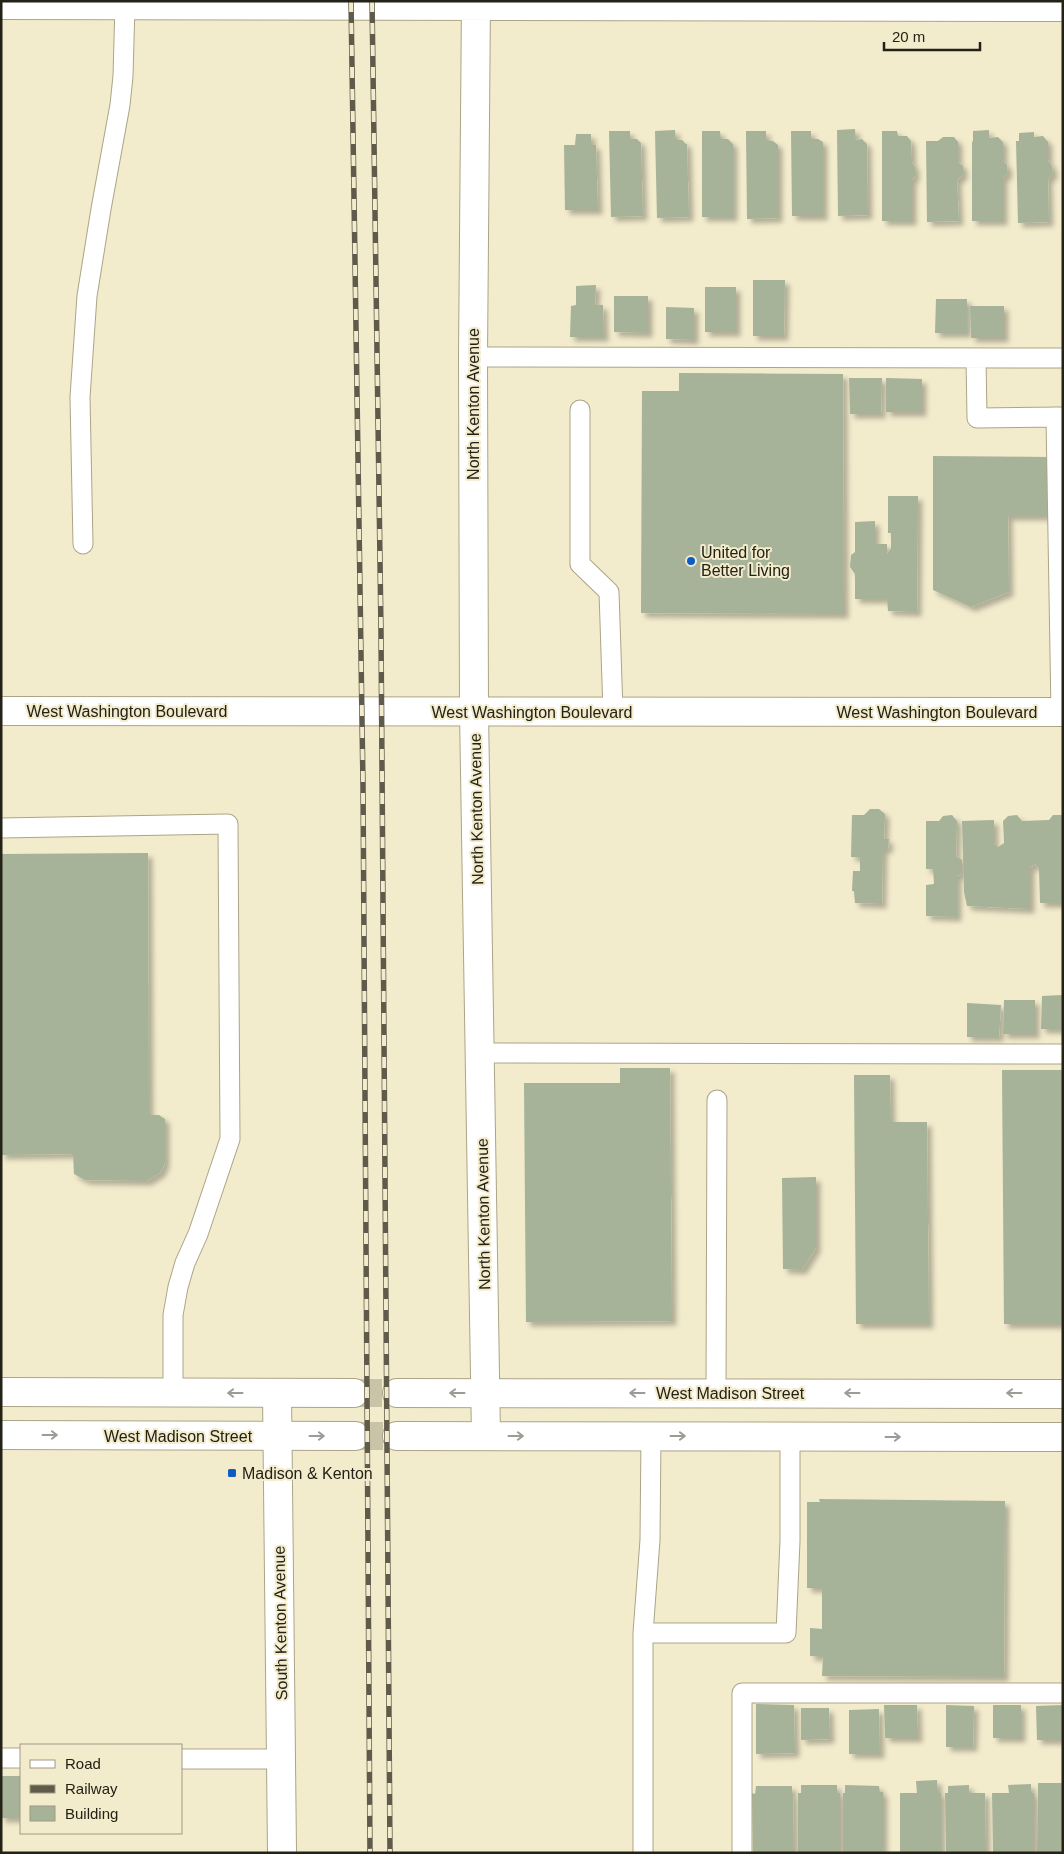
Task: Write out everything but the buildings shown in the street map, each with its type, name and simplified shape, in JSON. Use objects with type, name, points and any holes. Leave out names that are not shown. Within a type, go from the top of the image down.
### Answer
[{"type":"street","points":[[1,5],[66,3],[125,5],[875,4],[1063,7]]},
{"type":"street","name":"North Kenton Avenue","points":[[476,4],[473,357],[474,712],[486,1436]]},
{"type":"street","name":"West Washington Boulevard","points":[[1,711],[1062,712]]},
{"type":"street","points":[[1,1392],[354,1392]]},
{"type":"street","name":"South Kenton Avenue","points":[[277,1393],[282,1853]]},
{"type":"street","name":"West Madison Street","points":[[397,1393],[1063,1394]]},
{"type":"street","name":"West Madison Street","points":[[1,1435],[355,1436]]},
{"type":"street","points":[[397,1436],[1063,1437]]},
{"type":"lane","points":[[83,544],[80,397],[87,296],[120,105],[123,76],[125,5]]},
{"type":"lane","points":[[473,357],[1063,358]]},
{"type":"lane","points":[[976,358],[977,418],[1060,417],[1062,712]]},
{"type":"lane","points":[[580,410],[580,564],[609,592],[613,712]]},
{"type":"lane","points":[[1,828],[228,824],[230,1139],[198,1234],[185,1262],[178,1287],[173,1315],[173,1393]]},
{"type":"lane","points":[[480,1053],[1063,1054]]},
{"type":"lane","points":[[716,1393],[718,1100]]},
{"type":"lane","points":[[643,1853],[643,1633],[650,1540],[651,1436]]},
{"type":"lane","points":[[643,1633],[786,1633],[790,1541],[790,1436]]},
{"type":"lane","points":[[742,1853],[742,1694],[1063,1693]]},
{"type":"lane","points":[[1,1758],[20,1758]]},
{"type":"lane","points":[[182,1759],[281,1759]]},
{"type":"tunnel","points":[[354,1393],[397,1393]]},
{"type":"tunnel","points":[[355,1436],[397,1436]]},
{"type":"railway","points":[[351,1],[363,785],[370,1853]]},
{"type":"railway","points":[[372,1],[381,631],[390,1853]]},
{"type":"place","name":"United for Better Living","points":[[691,561]]},
{"type":"place","name":"Madison & Kenton","points":[[232,1473]]}]
